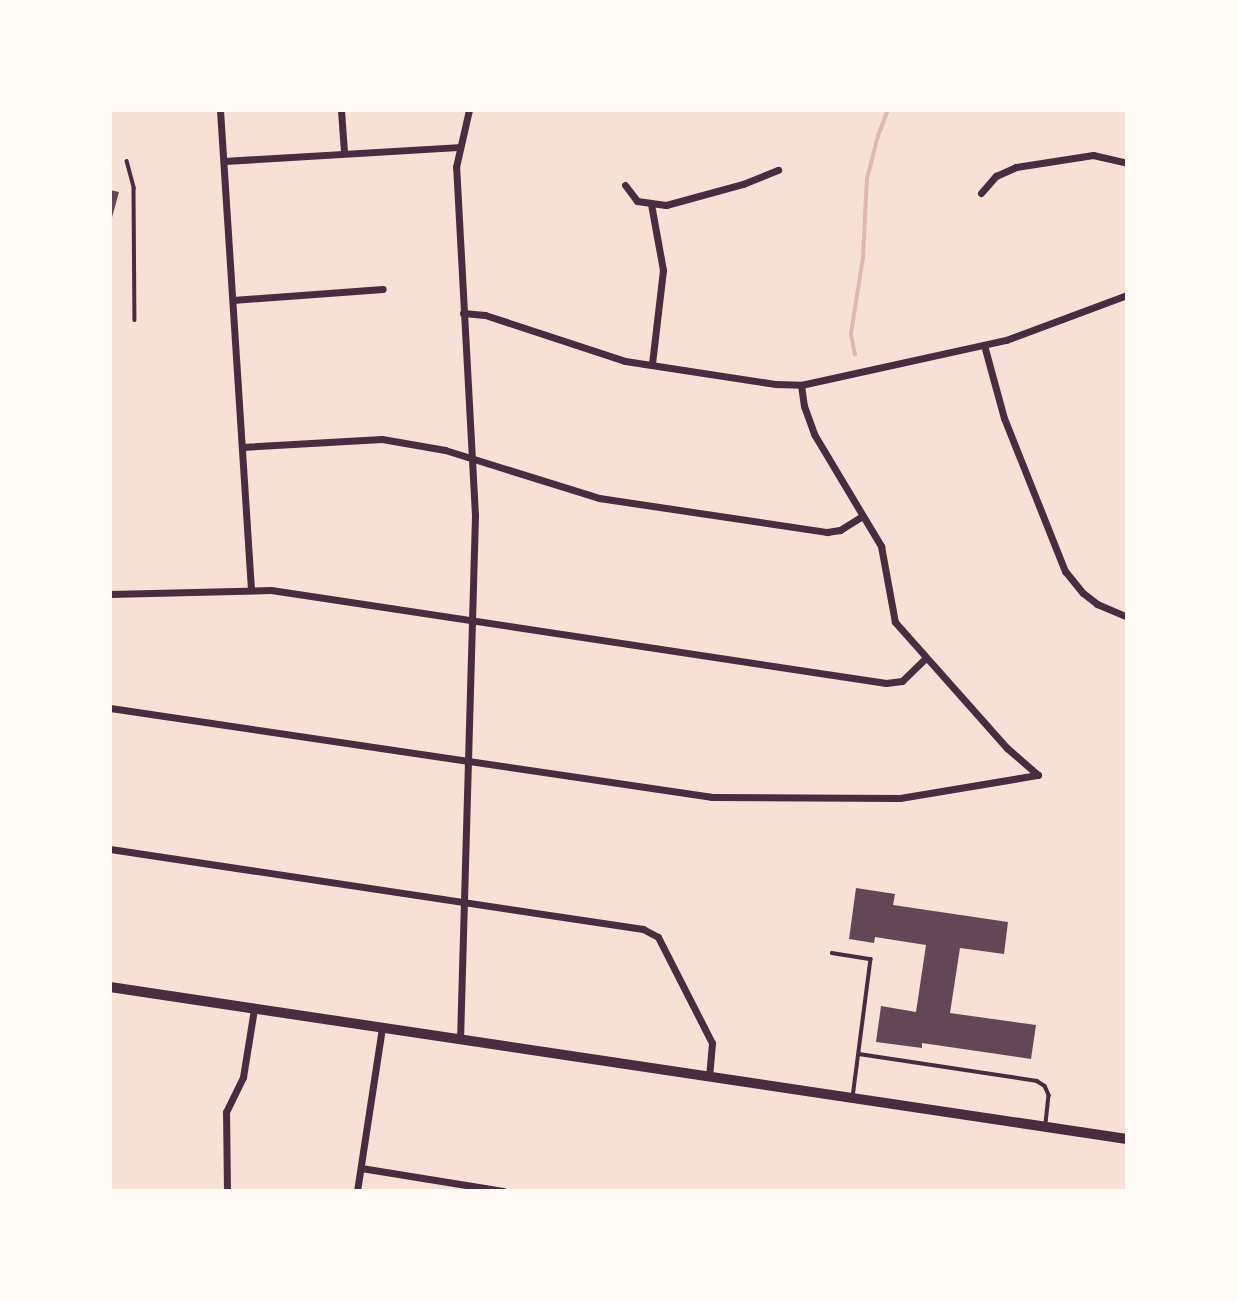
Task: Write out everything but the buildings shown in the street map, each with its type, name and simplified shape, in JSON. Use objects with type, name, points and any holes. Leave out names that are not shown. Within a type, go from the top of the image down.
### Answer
[{"type":"main road","points":[[110,987],[1127,1139]]},
{"type":"street","points":[[220,110],[251,589]]},
{"type":"street","points":[[341,110],[344,152]]},
{"type":"street","points":[[460,1040],[475,515],[456,180],[458,146],[469,110]]},
{"type":"street","points":[[224,161],[458,146]]},
{"type":"street","points":[[981,193],[996,176],[1016,167],[1093,155],[1127,163]]},
{"type":"street","points":[[625,185],[637,201],[666,205],[743,184],[778,170]]},
{"type":"street","points":[[651,204],[663,270],[652,364]]},
{"type":"street","points":[[233,300],[383,289]]},
{"type":"street","points":[[463,313],[485,315],[601,354],[776,384],[801,384],[1019,336],[1127,295]]},
{"type":"street","points":[[984,345],[1004,418],[1065,571],[1083,593],[1097,604],[1127,617]]},
{"type":"street","points":[[110,708],[712,797],[900,798],[1038,775],[1007,748],[895,622],[884,558],[877,539],[814,434],[804,406],[801,384]]},
{"type":"street","points":[[242,447],[382,439],[445,450],[598,498],[814,530],[840,530],[862,516]]},
{"type":"street","points":[[110,594],[251,589],[886,683],[902,681],[926,658]]},
{"type":"street","points":[[110,849],[649,931],[658,937],[712,1043],[709,1077]]},
{"type":"street","points":[[227,1191],[226,1112],[243,1077],[254,1009]]},
{"type":"street","points":[[357,1191],[382,1028]]},
{"type":"street","points":[[361,1168],[503,1191]]},
{"type":"lane","points":[[127,161],[134,188],[135,320]]},
{"type":"lane","points":[[832,953],[871,958],[853,1099]]},
{"type":"lane","points":[[859,1054],[1037,1081],[1045,1086],[1049,1095],[1046,1127]]},
{"type":"waterway","points":[[855,355],[851,334],[863,257],[867,179],[888,110]]}]
